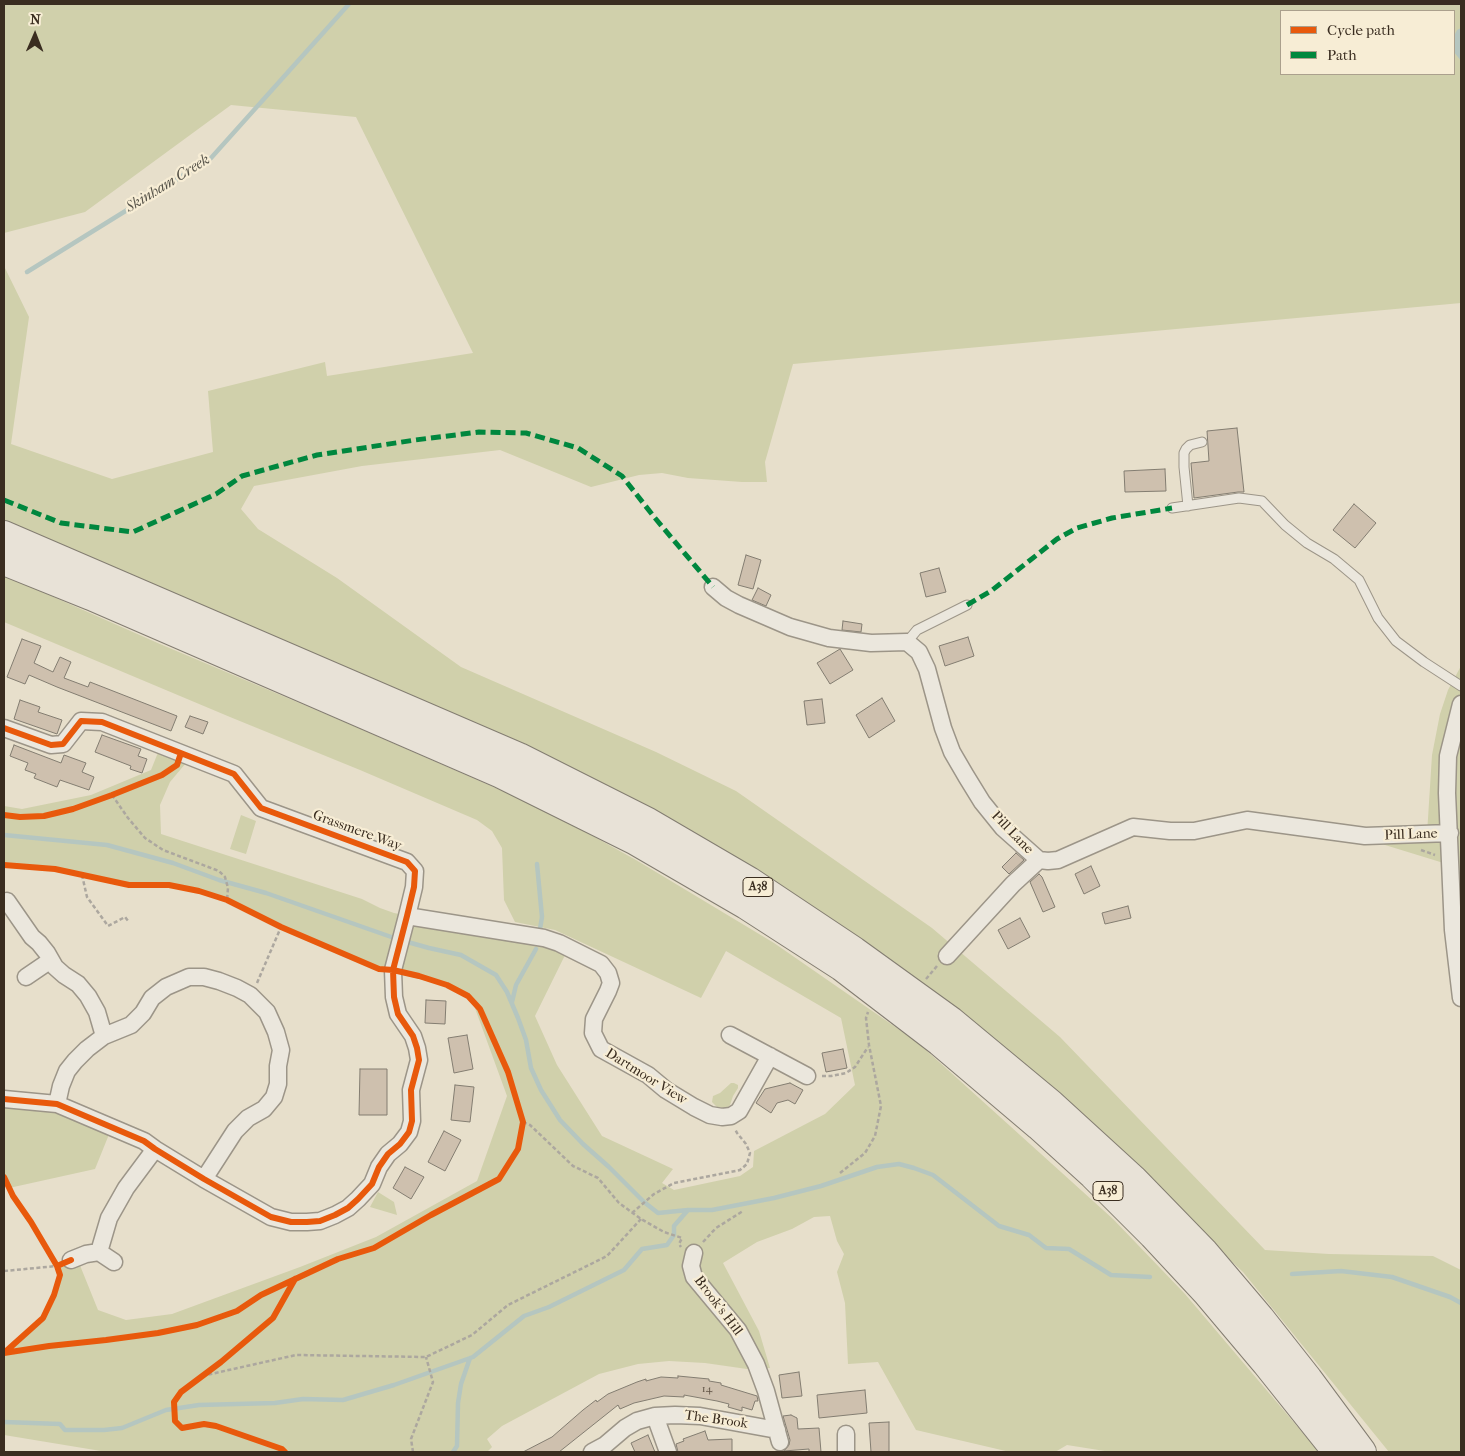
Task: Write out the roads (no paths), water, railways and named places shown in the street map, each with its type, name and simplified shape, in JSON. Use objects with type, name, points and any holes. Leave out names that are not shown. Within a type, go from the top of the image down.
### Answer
[{"type":"highway","name":"A38","points":[[4,535],[519,757],[656,827],[749,882],[854,951],[958,1027],[1051,1104],[1132,1179],[1204,1252],[1254,1311],[1308,1379],[1362,1452]]},
{"type":"highway","name":"A38","points":[[4,561],[100,600],[501,774],[634,840],[746,904],[842,967],[940,1042],[1039,1126],[1093,1175],[1153,1235],[1207,1294],[1266,1363],[1337,1452]]},
{"type":"street","points":[[713,587],[726,598],[739,605],[790,627],[829,638],[871,643],[908,642]]},
{"type":"street","name":"Pill Lane","points":[[908,642],[919,652],[927,669],[943,728],[952,752],[982,802],[1003,828],[1039,860],[1058,860],[1133,827],[1170,832],[1194,831],[1247,820],[1365,836],[1450,833]]},
{"type":"street","points":[[1461,704],[1448,756],[1450,833],[1456,864],[1453,930],[1461,998]]},
{"type":"street","name":"Grassmere Way","points":[[4,728],[51,745],[63,744],[81,721],[102,722],[234,774],[261,808],[407,862],[415,871],[414,887],[393,970],[394,997],[398,1014],[413,1036],[419,1060],[411,1090],[412,1121],[409,1132],[400,1144],[388,1154],[379,1167],[372,1184],[363,1195],[348,1208],[320,1221],[291,1222],[271,1217],[204,1179],[144,1141],[57,1104],[4,1099]]},
{"type":"street","points":[[947,956],[1013,884],[1039,860]]},
{"type":"street","points":[[7,901],[55,967],[64,976],[78,984],[88,996],[97,1012],[104,1036]]},
{"type":"street","name":"Dartmoor View","points":[[406,924],[544,938],[559,943],[601,964],[608,973],[611,983],[594,1019],[593,1033],[601,1049],[648,1075],[666,1090],[710,1115],[730,1116],[740,1111],[770,1056]]},
{"type":"street","points":[[26,977],[51,960]]},
{"type":"street","points":[[57,1104],[61,1086],[67,1072],[81,1055],[104,1036],[131,1025],[143,1013],[152,998],[166,988],[190,977],[204,977],[237,988],[250,995],[267,1012],[276,1032],[281,1050],[278,1066],[278,1084],[274,1097],[264,1109],[248,1118],[235,1131],[204,1179]]},
{"type":"street","points":[[730,1035],[806,1076]]},
{"type":"street","points":[[99,1252],[109,1218],[126,1188],[154,1149]]},
{"type":"street","points":[[64,1263],[86,1254],[99,1252],[114,1262]]},
{"type":"street","name":"Brook's Hill","points":[[694,1253],[691,1266],[694,1277],[738,1330],[756,1364],[766,1391],[778,1436]]},
{"type":"street","points":[[654,1416],[668,1452]]},
{"type":"street","name":"The Brook","points":[[592,1452],[610,1442],[624,1428],[636,1421],[654,1416],[700,1416],[778,1436]]},
{"type":"street","points":[[845,1434],[846,1452]]},
{"type":"lane","points":[[1188,506],[1184,453],[1190,445],[1202,442]]},
{"type":"lane","points":[[1172,508],[1239,498],[1262,501],[1285,525],[1307,543],[1334,559],[1359,580],[1378,618],[1396,641],[1461,686]]},
{"type":"lane","points":[[908,642],[916,630],[967,605]]},
{"type":"waterway","name":"Skinham Creek","points":[[27,272],[211,158],[349,4]]},
{"type":"waterway","points":[[4,835],[107,845],[173,863],[219,880],[266,893],[397,939]]},
{"type":"waterway","points":[[537,864],[542,917],[540,929]]},
{"type":"waterway","points":[[404,941],[461,955],[496,975],[507,992],[518,1018],[526,1040],[531,1068],[541,1090],[560,1120],[644,1202],[658,1213],[688,1210]]},
{"type":"waterway","points":[[512,1002],[516,985],[536,949]]},
{"type":"waterway","points":[[4,1422],[60,1424],[65,1430],[104,1430],[122,1428],[166,1410],[199,1405],[275,1403],[303,1399],[343,1400],[394,1385],[473,1357],[524,1316],[549,1307],[624,1270],[642,1249],[667,1245],[674,1235],[674,1226],[688,1210],[712,1210],[774,1198],[821,1186],[877,1167],[899,1164],[933,1175],[999,1226],[1029,1235],[1046,1248],[1069,1249],[1111,1275],[1150,1277]]},
{"type":"waterway","points":[[1292,1274],[1341,1271],[1392,1277],[1450,1297],[1461,1303]]},
{"type":"waterway","points":[[453,1452],[457,1446],[458,1403],[461,1384],[470,1358]]}]
